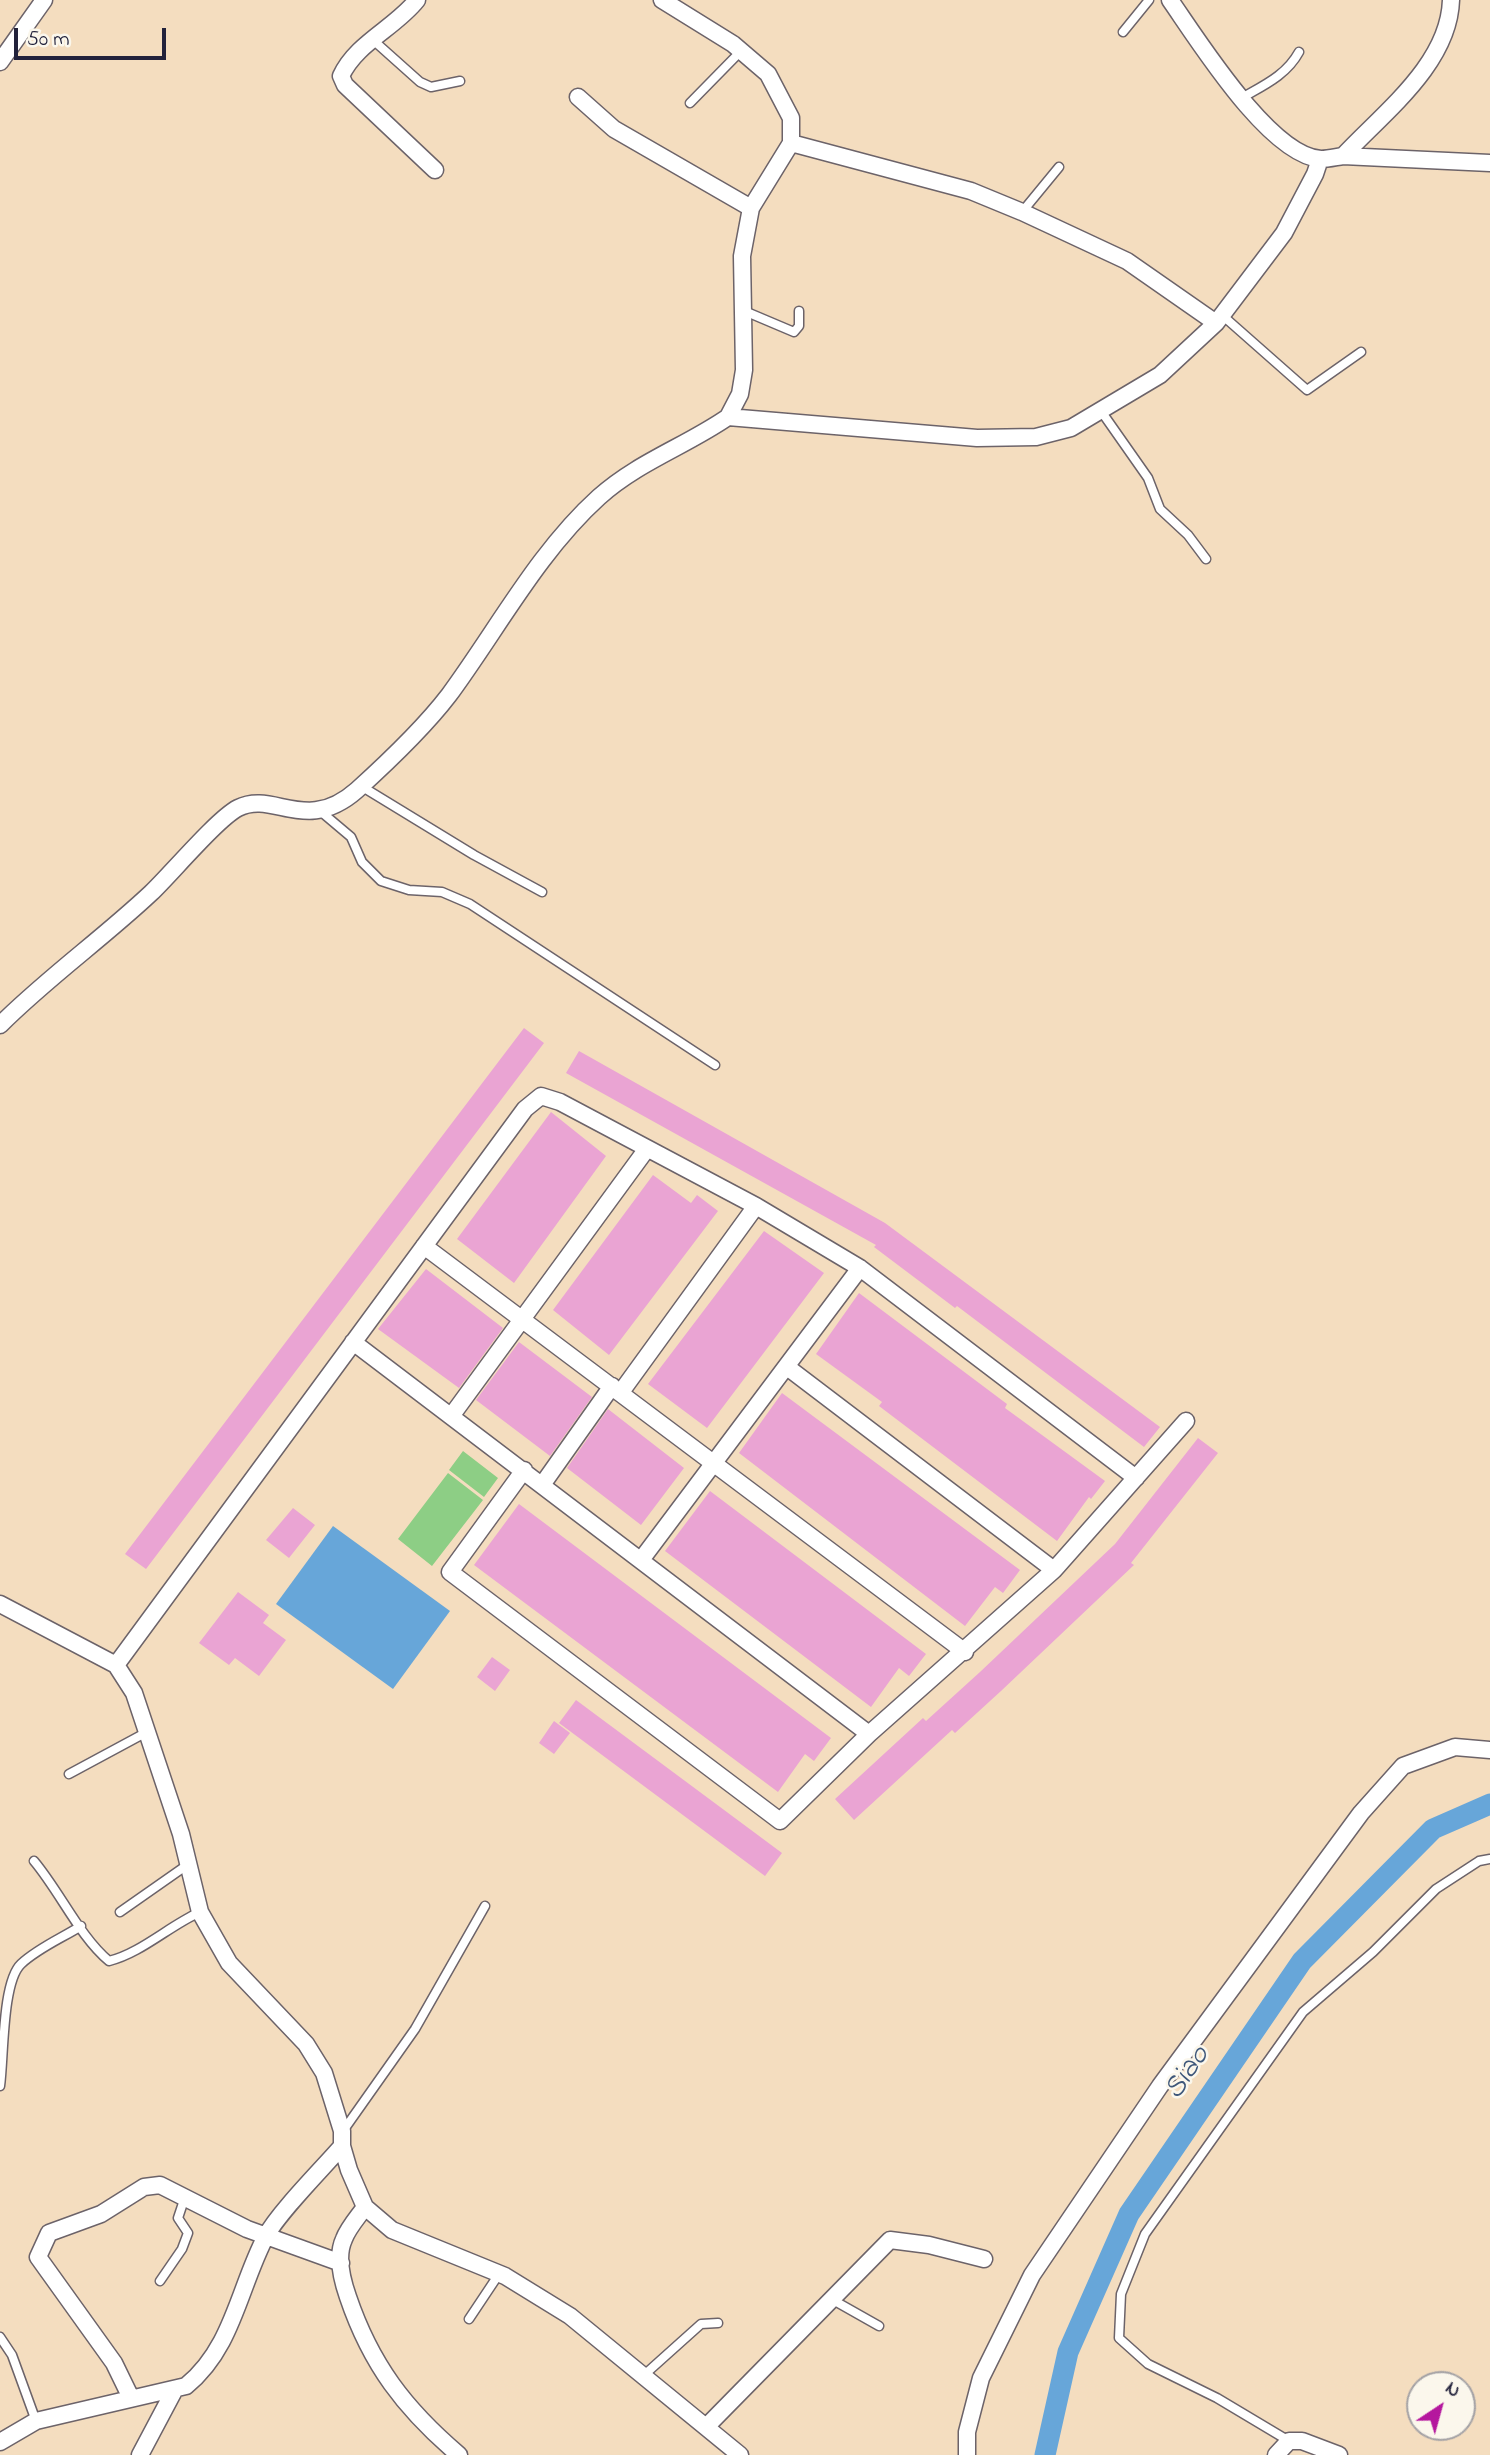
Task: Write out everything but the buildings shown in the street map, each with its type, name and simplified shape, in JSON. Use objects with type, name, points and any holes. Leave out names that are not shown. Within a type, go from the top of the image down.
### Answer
[{"type":"street","points":[[0,62],[44,0]]},
{"type":"street","points":[[417,0],[399,21],[347,63],[341,76],[345,85],[435,170]]},
{"type":"street","points":[[0,1025],[36,990],[149,894],[237,809],[249,805],[268,805],[286,811],[319,810],[328,808],[361,786],[448,696],[558,542],[597,499],[629,473],[674,446],[706,432],[728,417],[740,394],[744,370],[742,256],[751,208],[791,143],[790,118],[784,100],[768,74],[684,6],[662,0]]},
{"type":"street","points":[[1170,0],[1240,99],[1288,144],[1320,159],[1343,156],[1490,163]]},
{"type":"street","points":[[1343,156],[1430,64],[1446,33],[1451,0]]},
{"type":"street","points":[[578,97],[614,129],[751,208]]},
{"type":"street","points":[[791,143],[971,191],[1023,212],[1127,261],[1219,319]]},
{"type":"street","points":[[728,417],[977,438],[1055,434],[1101,411],[1160,375],[1219,319],[1283,233],[1315,174],[1320,159]]},
{"type":"street","points":[[116,1665],[525,1110],[541,1096],[560,1102],[756,1206],[860,1268],[1136,1478]]},
{"type":"street","points":[[452,1415],[646,1150]]},
{"type":"street","points":[[542,1485],[756,1206]]},
{"type":"street","points":[[425,1246],[715,1461],[965,1652]]},
{"type":"street","points":[[641,1560],[860,1268]]},
{"type":"street","points":[[353,1342],[869,1734]]},
{"type":"street","points":[[787,1367],[1054,1570]]},
{"type":"street","points":[[524,1470],[450,1572],[780,1821],[869,1734],[965,1652],[1054,1570],[1186,1421]]},
{"type":"street","points":[[0,1604],[116,1665],[134,1693],[190,1863],[200,1912],[229,1963],[306,2043],[324,2073],[365,2207],[392,2230],[410,2240],[499,2274],[570,2316],[740,2455]]},
{"type":"street","points":[[967,2455],[967,2432],[981,2378],[1032,2275],[1160,2086],[1353,1824],[1403,1766],[1455,1747],[1490,1750]]},
{"type":"street","points":[[0,2442],[36,2421],[186,2386],[202,2373],[217,2352],[267,2234],[342,2139]]},
{"type":"street","points":[[131,2398],[114,2363],[46,2272],[38,2257],[39,2248],[49,2233],[101,2214],[144,2188],[160,2185],[247,2229],[267,2234],[341,2263]]},
{"type":"street","points":[[365,2207],[343,2240],[341,2263],[344,2283],[362,2337],[381,2370],[426,2427],[458,2455]]},
{"type":"street","points":[[706,2427],[890,2241],[929,2245],[984,2259]]},
{"type":"street","points":[[140,2455],[175,2389]]},
{"type":"street","points":[[1276,2455],[1289,2441],[1301,2441],[1339,2455]]},
{"type":"lane","points":[[1123,32],[1149,0]]},
{"type":"lane","points":[[373,40],[420,82],[431,87],[460,81]]},
{"type":"lane","points":[[690,103],[741,51]]},
{"type":"lane","points":[[1240,99],[1278,77],[1293,63],[1299,52]]},
{"type":"lane","points":[[1023,212],[1059,166]]},
{"type":"lane","points":[[741,310],[794,331],[799,326],[799,311]]},
{"type":"lane","points":[[1219,319],[1307,390],[1361,352]]},
{"type":"lane","points":[[1101,411],[1148,478],[1160,509],[1188,535],[1206,559]]},
{"type":"lane","points":[[361,786],[474,855],[542,892]]},
{"type":"lane","points":[[319,810],[351,837],[362,862],[381,881],[409,890],[442,892],[470,904],[715,1065]]},
{"type":"lane","points":[[69,1774],[147,1732]]},
{"type":"lane","points":[[1289,2441],[1217,2398],[1147,2364],[1119,2338],[1121,2294],[1145,2234],[1303,2012],[1373,1952],[1436,1889],[1479,1861],[1490,1859]]},
{"type":"lane","points":[[34,1861],[97,1951],[109,1961],[125,1957],[179,1922],[200,1912]]},
{"type":"lane","points":[[120,1912],[190,1863]]},
{"type":"lane","points":[[342,2139],[415,2029],[464,1937],[485,1906]]},
{"type":"lane","points":[[0,2086],[8,1989],[14,1973],[32,1955],[81,1926]]},
{"type":"lane","points":[[160,2281],[182,2249],[188,2234],[177,2217],[185,2197]]},
{"type":"lane","points":[[469,2319],[499,2274]]},
{"type":"lane","points":[[833,2300],[879,2326]]},
{"type":"lane","points":[[643,2376],[701,2324],[718,2323]]},
{"type":"lane","points":[[0,2337],[12,2355],[36,2421]]},
{"type":"green space","points":[[463,1451],[498,1478],[484,1497],[449,1470]]},
{"type":"green space","points":[[448,1473],[483,1500],[432,1566],[398,1539]]},
{"type":"water","points":[[333,1526],[450,1611],[393,1689],[276,1604]]},
{"type":"waterway","name":"Siao","points":[[1045,2455],[1068,2352],[1129,2214],[1302,1961],[1433,1829],[1490,1804]]}]
